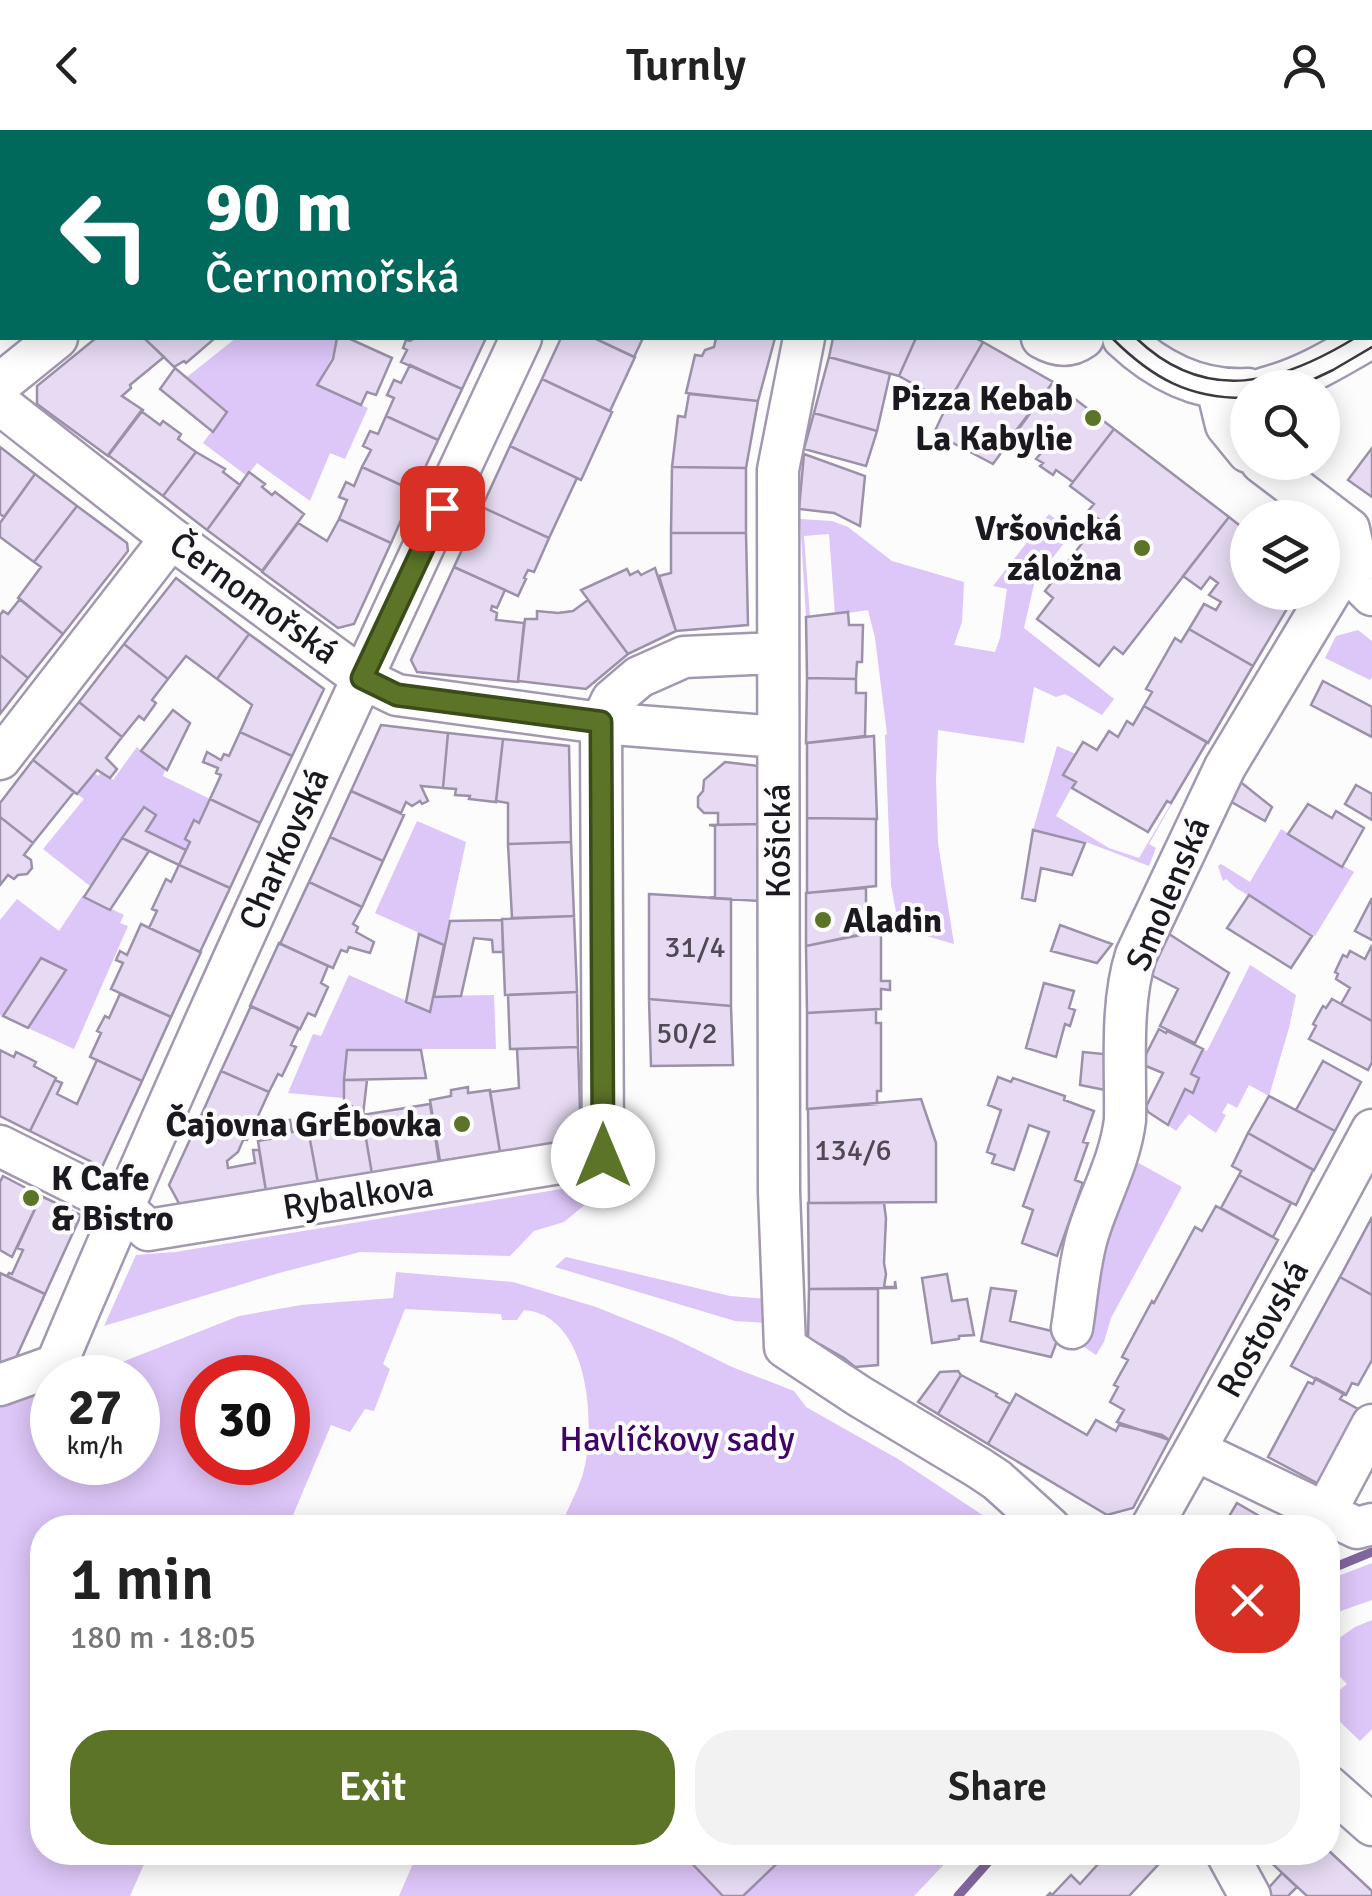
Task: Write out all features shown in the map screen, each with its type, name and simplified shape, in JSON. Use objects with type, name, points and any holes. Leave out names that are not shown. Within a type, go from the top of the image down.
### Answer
[{"type":"street","points":[[0,384],[55,340]]},
{"type":"street","name":"Charkovská","points":[[0,1385],[56,1365],[122,1207],[362,678],[521,340]]},
{"type":"street","name":"Košická","points":[[804,340],[778,470],[779,1192],[785,1347],[997,1480],[1036,1515]]},
{"type":"street","points":[[1045,340],[1054,345],[1080,340]]},
{"type":"street","points":[[1125,340],[1156,365],[1220,387],[1230,430]]},
{"type":"street","points":[[1313,370],[1367,340]]},
{"type":"street","name":"Černomořská","points":[[0,404],[171,538],[362,678],[397,695],[601,722],[778,737]]},
{"type":"street","points":[[1284,480],[1348,529],[1357,580],[1372,595]]},
{"type":"street","points":[[0,759],[171,538]]},
{"type":"street","name":"Smolenská","points":[[1072,1328],[1087,1235],[1120,1153],[1126,1120],[1127,1013],[1136,955],[1225,767],[1354,552]]},
{"type":"street","points":[[601,722],[612,700],[639,677],[684,657],[777,653]]},
{"type":"street","name":"Rybalkova","points":[[122,1207],[148,1230],[603,1156],[601,722]]},
{"type":"street","name":"Rostovská","points":[[1159,1515],[1372,1130]]},
{"type":"street","points":[[0,1146],[122,1207]]},
{"type":"street","points":[[1325,1513],[1372,1426]]},
{"type":"street","points":[[1195,1450],[1329,1515]]},
{"type":"street","points":[[1340,1520],[1357,1528],[1372,1524]]},
{"type":"street","points":[[1340,1797],[1372,1825]]},
{"type":"street","points":[[1233,1865],[1250,1896]]},
{"type":"green space","points":[[233,340],[336,340],[317,384],[368,408],[345,459],[330,453],[310,501],[257,463],[247,476],[203,443],[227,410],[187,377]]},
{"type":"green space","points":[[1049,514],[1073,532],[1035,580],[1024,628],[1114,699],[1102,715],[1065,694],[1056,697],[1034,687],[1024,743],[938,730],[938,843],[954,944],[899,928],[891,885],[887,734],[875,638],[868,610],[835,615],[829,534],[804,536],[810,617],[806,617],[800,519],[832,521],[848,527],[892,561],[964,582],[962,622],[954,645],[995,652],[1007,589],[993,586]]},
{"type":"green space","points":[[1358,630],[1372,641],[1370,680],[1325,658],[1336,636]]},
{"type":"green space","points":[[1207,742],[1149,844],[1156,848],[1149,866],[1086,842],[1033,830],[1057,746],[1076,754],[1075,781],[1056,816],[1109,848],[1139,858]]},
{"type":"green space","points":[[137,747],[165,770],[163,776],[210,799],[199,823],[193,821],[186,839],[190,842],[187,850],[145,830],[155,814],[143,806],[90,886],[43,849],[84,799],[77,794],[94,773],[98,776],[102,772],[113,780]]},
{"type":"green space","points":[[417,821],[466,842],[444,944],[375,913]]},
{"type":"green space","points":[[1281,829],[1354,872],[1315,936],[1226,879],[1223,881],[1218,866],[1221,864],[1250,882]]},
{"type":"green space","points":[[83,895],[124,915],[120,923],[128,926],[74,1049],[28,1028],[65,969],[41,958],[3,1016],[0,1015],[0,920],[17,899],[59,931]]},
{"type":"green space","points":[[1250,965],[1296,995],[1269,1096],[1249,1085],[1237,1108],[1228,1103],[1216,1133],[1189,1114],[1176,1131],[1168,1125],[1185,1089],[1193,1092],[1199,1078],[1191,1074],[1203,1049],[1207,1051]]},
{"type":"green space","points":[[349,975],[429,1011],[433,996],[494,995],[496,1049],[348,1049],[343,1098],[288,1093],[313,1034],[321,1036]]},
{"type":"green space","points":[[1135,1161],[1182,1187],[1111,1318],[1096,1355],[1077,1342],[1094,1247]]},
{"type":"green space","points":[[586,1185],[587,1203],[564,1222],[534,1231],[510,1256],[360,1252],[104,1326],[136,1255],[175,1252]]},
{"type":"green space","points":[[566,1257],[730,1296],[766,1299],[767,1323],[735,1321],[555,1267]]},
{"type":"green space","name":"Havlíčkovy sady","points":[[396,1272],[513,1282],[596,1307],[794,1391],[806,1407],[898,1459],[982,1515],[565,1515],[587,1457],[584,1378],[576,1353],[563,1332],[546,1317],[524,1310],[517,1320],[502,1320],[501,1314],[405,1309],[383,1364],[390,1369],[374,1411],[365,1409],[350,1432],[331,1425],[310,1475],[310,1355],[180,1355],[180,1485],[306,1485],[293,1515],[30,1515],[30,1865],[144,1865],[130,1896],[0,1896],[0,1407],[30,1397],[30,1485],[160,1485],[160,1355],[140,1355],[239,1316],[301,1305],[393,1298]]},
{"type":"green space","points":[[1372,1563],[1372,1600],[1340,1611],[1340,1575]]},
{"type":"green space","points":[[1372,1620],[1372,1729],[1360,1741],[1340,1722],[1340,1690],[1347,1684],[1340,1677],[1340,1638]]},
{"type":"green space","points":[[412,1865],[694,1865],[723,1896],[399,1896]]},
{"type":"green space","points":[[775,1865],[944,1865],[914,1896],[743,1896]]},
{"type":"building","points":[[94,340],[146,340],[164,357],[122,396],[143,410],[108,456],[37,404],[37,386]]},
{"type":"building","points":[[146,340],[213,340],[186,363],[174,367]]},
{"type":"building","points":[[337,340],[352,340],[392,358],[376,395],[367,392],[361,405],[317,385],[333,359]]},
{"type":"building","points":[[406,340],[485,340],[462,389],[401,362],[407,350],[403,348]]},
{"type":"building","points":[[560,340],[598,340],[635,357],[610,411],[542,379]]},
{"type":"building","points":[[598,340],[642,340],[634,357]]},
{"type":"building","points":[[716,340],[774,340],[758,401],[686,393],[695,355],[702,356],[714,347]]},
{"type":"building","points":[[833,340],[915,340],[899,376],[829,357]]},
{"type":"building","points":[[915,340],[983,342],[948,403],[899,376]]},
{"type":"building","points":[[983,342],[1053,382],[993,464],[934,433]]},
{"type":"building","points":[[829,357],[890,374],[877,431],[814,413]]},
{"type":"building","points":[[410,365],[462,389],[438,440],[386,416],[394,398],[387,395],[394,380],[401,383]]},
{"type":"building","points":[[175,368],[227,412],[213,432],[160,389]]},
{"type":"building","points":[[542,379],[612,412],[581,480],[510,446]]},
{"type":"building","points":[[1053,382],[1114,429],[1073,482],[1056,470],[1053,475],[1040,466],[1043,463],[1036,459],[1041,453],[1011,437]]},
{"type":"building","points":[[689,394],[758,401],[746,468],[672,467],[678,416],[685,417]]},
{"type":"building","points":[[141,411],[181,434],[178,439],[196,452],[163,496],[108,455]]},
{"type":"building","points":[[814,413],[877,431],[866,466],[804,449]]},
{"type":"building","points":[[386,416],[438,440],[414,491],[362,467],[371,450],[363,446],[370,431],[378,434]]},
{"type":"building","name":"Vršovická záložna","points":[[1114,429],[1229,517],[1123,654],[1114,647],[1099,666],[1037,619],[1053,598],[1045,591],[1100,520],[1088,511],[1094,504],[1070,486]]},
{"type":"building","points":[[510,446],[577,478],[549,538],[482,507]]},
{"type":"building","points":[[0,447],[35,474],[4,517],[0,514]]},
{"type":"building","points":[[1372,448],[1372,497],[1348,480]]},
{"type":"building","points":[[196,452],[225,469],[223,472],[240,485],[207,530],[163,496]]},
{"type":"building","points":[[804,454],[865,476],[860,526],[834,513],[799,509]]},
{"type":"building","points":[[362,467],[414,491],[391,543],[339,519],[347,500],[339,497],[346,482],[354,486]]},
{"type":"building","points":[[672,467],[746,468],[746,533],[671,533]]},
{"type":"building","points":[[249,472],[272,495],[275,492],[304,514],[262,571],[207,530]]},
{"type":"building","points":[[35,474],[77,506],[34,562],[0,537],[0,523]]},
{"type":"building","points":[[77,506],[127,543],[128,551],[63,634],[18,598],[41,567],[34,562]]},
{"type":"building","points":[[482,507],[549,538],[534,572],[528,570],[518,596],[454,567]]},
{"type":"building","points":[[1230,518],[1230,610],[1286,610],[1253,666],[1189,629],[1204,604],[1216,610],[1221,602],[1209,595],[1218,583],[1210,577],[1201,589],[1183,576]]},
{"type":"building","points":[[339,519],[391,543],[354,624],[338,628],[262,572],[298,523],[327,541]]},
{"type":"building","points":[[671,533],[746,533],[748,625],[676,631],[659,576],[671,573]]},
{"type":"building","points":[[454,567],[505,590],[497,608],[492,606],[496,620],[524,623],[518,682],[417,672],[411,660]]},
{"type":"building","points":[[655,568],[676,631],[628,654],[581,590],[627,569],[630,575],[638,571],[641,575]]},
{"type":"building","points":[[176,578],[249,634],[217,679],[186,656],[168,679],[124,644]]},
{"type":"building","points":[[20,599],[63,634],[28,678],[0,655],[0,615],[3,611],[8,614]]},
{"type":"building","points":[[588,600],[628,654],[586,689],[518,681],[525,619],[537,619],[537,611],[573,611]]},
{"type":"building","points":[[848,612],[849,625],[863,625],[862,662],[857,662],[856,679],[807,678],[806,617]]},
{"type":"building","points":[[1189,629],[1253,666],[1208,743],[1144,706],[1152,692],[1146,689],[1175,638],[1181,642]]},
{"type":"building","points":[[249,634],[324,689],[292,756],[240,732],[252,705],[217,679]]},
{"type":"building","points":[[124,644],[168,679],[152,700],[156,703],[144,720],[139,716],[122,737],[79,702]]},
{"type":"building","points":[[0,655],[28,678],[0,714]]},
{"type":"building","points":[[807,678],[856,679],[856,693],[866,693],[865,736],[806,743]]},
{"type":"building","points":[[1323,681],[1372,707],[1372,737],[1311,705]]},
{"type":"building","points":[[79,702],[122,737],[106,758],[117,769],[110,778],[97,770],[77,794],[33,760]]},
{"type":"building","points":[[1144,706],[1207,742],[1171,803],[1167,801],[1148,832],[1072,788],[1076,782],[1063,775],[1083,742],[1097,750],[1109,731],[1118,737],[1127,721],[1133,725]]},
{"type":"building","points":[[173,710],[190,723],[167,770],[141,751]]},
{"type":"building","points":[[381,725],[448,733],[443,788],[421,786],[428,801],[412,806],[406,802],[401,813],[351,791]]},
{"type":"building","points":[[240,732],[292,756],[260,823],[210,799],[221,775],[216,773],[218,768],[203,762],[207,752],[221,760],[224,754],[229,756]]},
{"type":"building","points":[[448,733],[503,739],[496,802],[469,799],[470,796],[455,795],[456,789],[443,788]]},
{"type":"building","points":[[874,736],[877,819],[807,818],[807,743]]},
{"type":"building","points":[[503,739],[569,746],[571,842],[508,844],[508,803],[496,801]]},
{"type":"building","points":[[33,760],[74,792],[33,843],[0,817],[0,803]]},
{"type":"building","points":[[725,762],[759,766],[759,824],[718,825],[718,813],[704,813],[698,807],[704,780]]},
{"type":"building","points":[[1233,776],[1272,807],[1265,821],[1221,796]]},
{"type":"building","points":[[1356,785],[1372,794],[1372,820],[1345,804]]},
{"type":"building","points":[[351,791],[404,815],[383,861],[330,837]]},
{"type":"building","points":[[210,799],[260,823],[230,888],[179,865],[190,842],[185,839],[194,820],[199,823]]},
{"type":"building","points":[[1308,804],[1332,818],[1336,811],[1364,828],[1342,867],[1288,834]]},
{"type":"building","points":[[144,807],[156,815],[146,831],[186,850],[179,865],[122,838]]},
{"type":"building","points":[[0,817],[33,843],[24,855],[31,860],[32,868],[14,879],[8,875],[0,885]]},
{"type":"building","points":[[807,818],[876,819],[876,886],[807,893]]},
{"type":"building","points":[[759,824],[759,901],[709,898],[715,897],[715,826],[709,825]]},
{"type":"building","points":[[1033,830],[1085,843],[1072,875],[1041,868],[1035,901],[1022,898]]},
{"type":"building","points":[[330,837],[383,861],[362,907],[309,882]]},
{"type":"building","points":[[122,838],[149,851],[110,910],[84,897]]},
{"type":"building","points":[[571,842],[574,916],[512,918],[508,844]]},
{"type":"building","points":[[179,865],[230,888],[200,952],[149,928],[157,911],[152,909],[166,879],[171,882]]},
{"type":"building","points":[[309,882],[362,907],[353,924],[358,927],[356,932],[374,942],[370,953],[349,947],[347,952],[341,950],[333,968],[280,944]]},
{"type":"building","points":[[866,888],[866,934],[806,946],[806,893]]},
{"type":"building","points":[[649,894],[731,899],[731,1006],[649,999]]},
{"type":"building","points":[[1249,895],[1312,936],[1291,968],[1227,928]]},
{"type":"building","points":[[1372,898],[1372,940],[1355,931]]},
{"type":"building","points":[[574,916],[577,992],[505,995],[502,919]]},
{"type":"building","points":[[502,920],[503,952],[493,952],[492,940],[474,938],[461,996],[434,997],[450,921]]},
{"type":"building","points":[[141,924],[201,952],[171,1017],[111,989],[123,963],[116,960],[120,951],[127,955]]},
{"type":"building","points":[[1060,925],[1112,944],[1097,963],[1051,951]]},
{"type":"building","points":[[881,930],[881,981],[890,981],[890,990],[881,989],[881,1009],[807,1013],[806,946]]},
{"type":"building","points":[[1166,932],[1229,973],[1195,1043],[1160,1026],[1178,989],[1147,973]]},
{"type":"building","points":[[419,934],[444,945],[430,1012],[406,1002]]},
{"type":"building","points":[[279,943],[328,966],[321,983],[328,987],[315,1016],[308,1013],[300,1029],[250,1006]]},
{"type":"building","points":[[1372,945],[1372,1021],[1341,1004],[1350,988],[1336,979],[1335,972],[1343,955],[1347,957],[1350,951],[1365,959]]},
{"type":"building","points":[[41,958],[66,970],[28,1028],[3,1016]]},
{"type":"building","points":[[1044,983],[1074,991],[1069,1008],[1075,1010],[1070,1026],[1065,1024],[1056,1057],[1026,1048]]},
{"type":"building","points":[[577,992],[578,1047],[510,1049],[508,995]]},
{"type":"building","points":[[120,994],[171,1017],[142,1081],[90,1057],[101,1033],[97,1031],[105,1016],[109,1018]]},
{"type":"building","points":[[649,999],[731,1006],[733,1065],[651,1066]]},
{"type":"building","points":[[1332,999],[1372,1021],[1372,1062],[1368,1070],[1309,1039],[1323,1006],[1326,1008]]},
{"type":"building","points":[[251,1006],[299,1028],[291,1045],[296,1047],[269,1092],[221,1071]]},
{"type":"building","points":[[876,1009],[876,1023],[881,1023],[881,1091],[877,1091],[877,1104],[807,1109],[807,1013]]},
{"type":"building","points":[[1159,1029],[1203,1049],[1191,1074],[1199,1078],[1193,1093],[1185,1089],[1168,1125],[1146,1107],[1163,1073],[1141,1064]]},
{"type":"building","points":[[578,1047],[581,1139],[500,1152],[490,1092],[519,1088],[517,1049]]},
{"type":"building","points":[[0,1050],[14,1057],[16,1052],[36,1062],[34,1066],[56,1078],[30,1131],[0,1116]]},
{"type":"building","points":[[347,1050],[421,1050],[426,1078],[344,1080]]},
{"type":"building","points":[[1083,1052],[1114,1055],[1110,1091],[1080,1085]]},
{"type":"building","points":[[97,1060],[142,1081],[102,1167],[30,1131],[55,1080],[62,1083],[57,1094],[77,1104]]},
{"type":"building","points":[[1323,1061],[1361,1082],[1335,1131],[1296,1110]]},
{"type":"building","points":[[221,1071],[269,1092],[247,1140],[199,1120]]},
{"type":"building","points":[[998,1077],[1011,1082],[1013,1078],[1065,1096],[1064,1100],[1094,1111],[1075,1180],[1083,1183],[1057,1256],[1022,1243],[1033,1210],[1023,1206],[1049,1132],[1029,1125],[1014,1170],[992,1163],[995,1155],[987,1152],[1001,1110],[988,1105]]},
{"type":"building","points":[[344,1080],[367,1080],[363,1115],[344,1100]]},
{"type":"building","points":[[468,1087],[468,1093],[490,1090],[500,1152],[440,1161],[430,1100],[451,1096],[451,1090]]},
{"type":"building","points":[[1269,1096],[1335,1131],[1314,1170],[1248,1133]]},
{"type":"building","points":[[921,1099],[936,1143],[936,1202],[809,1203],[808,1109]]},
{"type":"building","points":[[430,1104],[439,1162],[372,1174],[362,1115]]},
{"type":"building","points":[[199,1120],[244,1138],[238,1152],[227,1161],[228,1168],[255,1163],[253,1150],[259,1150],[266,1191],[180,1205],[169,1185]]},
{"type":"building","points":[[290,1120],[292,1132],[308,1129],[318,1183],[266,1191],[258,1141],[275,1138],[274,1131],[283,1130],[282,1121]]},
{"type":"building","points":[[344,1120],[345,1124],[363,1121],[372,1174],[318,1183],[308,1129]]},
{"type":"building","points":[[1248,1133],[1313,1170],[1296,1205],[1239,1175],[1241,1171],[1232,1166]]},
{"type":"building","points":[[1239,1175],[1291,1203],[1273,1237],[1221,1208]]},
{"type":"building","points":[[3,1176],[41,1196],[12,1257],[0,1250]]},
{"type":"building","points":[[41,1196],[81,1215],[45,1294],[7,1276],[12,1274],[23,1250],[17,1248]]},
{"type":"building","points":[[808,1203],[884,1203],[884,1287],[895,1287],[895,1281],[896,1288],[809,1289]]},
{"type":"building","points":[[1216,1206],[1278,1240],[1169,1440],[1117,1422],[1124,1410],[1110,1402],[1118,1387],[1114,1385],[1128,1360],[1122,1357],[1152,1301],[1195,1227],[1202,1231]]},
{"type":"building","points":[[1372,1217],[1372,1295],[1340,1277]]},
{"type":"building","points":[[0,1273],[45,1294],[14,1362],[0,1367]]},
{"type":"building","points":[[947,1274],[952,1301],[967,1299],[974,1335],[932,1343],[922,1278]]},
{"type":"building","points":[[1340,1277],[1372,1295],[1372,1360],[1358,1385],[1352,1383],[1346,1395],[1291,1366]]},
{"type":"building","points":[[991,1288],[1016,1291],[1010,1321],[1060,1333],[1051,1357],[981,1341]]},
{"type":"building","points":[[809,1289],[878,1289],[878,1365],[855,1367],[808,1340]]},
{"type":"building","points":[[958,1371],[961,1375],[938,1414],[918,1402],[940,1372]]},
{"type":"building","points":[[961,1375],[1010,1404],[988,1444],[938,1414]]},
{"type":"building","points":[[1316,1378],[1344,1393],[1340,1399],[1360,1410],[1319,1484],[1268,1457],[1308,1382],[1313,1384]]},
{"type":"building","points":[[1016,1394],[1087,1435],[1096,1420],[1116,1431],[1119,1425],[1169,1440],[1133,1508],[1107,1515],[988,1444]]},
{"type":"building","points":[[1237,1503],[1258,1515],[1230,1515]]},
{"type":"building","points":[[1340,1861],[1372,1891],[1372,1896],[1307,1896],[1274,1865],[1340,1865]]},
{"type":"building","points":[[693,1865],[775,1865],[743,1896],[723,1896]]},
{"type":"building","points":[[1097,1865],[1158,1865],[1129,1896],[1047,1896],[1071,1875],[1080,1884]]},
{"type":"building","points":[[1282,1873],[1297,1887],[1288,1896],[1265,1896],[1263,1894]]},
{"type":"waterway","points":[[1340,1565],[1372,1552]]},
{"type":"waterway","points":[[958,1896],[985,1865]]},
{"type":"tram line","points":[[1114,340],[1157,375],[1173,383],[1207,395],[1230,397]]},
{"type":"tram line","points":[[1139,340],[1190,373],[1217,380],[1272,376],[1300,367],[1352,340]]},
{"type":"tram line","points":[[1333,370],[1372,347]]},
{"type":"place","name":"Pizza Kebab La Kabylie","points":[[1093,418]]},
{"type":"place","name":"Vršovická záložna","points":[[1142,548]]},
{"type":"place","name":"Aladin","points":[[823,920]]},
{"type":"place","name":"Čajovna GrÉbovka","points":[[462,1124]]},
{"type":"place","name":"K Cafe & Bistro","points":[[31,1198]]},
{"type":"route","points":[[442,508],[362,678],[397,695],[601,722],[603,1156]]}]
